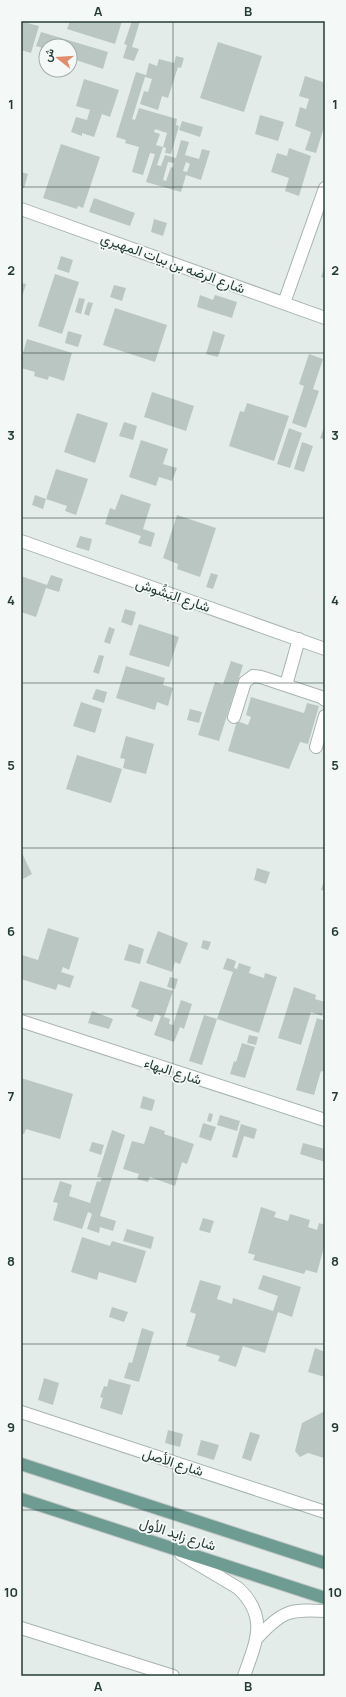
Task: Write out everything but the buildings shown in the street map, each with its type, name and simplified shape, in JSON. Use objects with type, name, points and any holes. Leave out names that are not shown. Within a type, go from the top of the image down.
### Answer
[{"type":"main road","name":"شارع زايد الأول","points":[[21,1464],[325,1563]]},
{"type":"main road","name":"شارع زايد الأول","points":[[21,1499],[325,1598]]},
{"type":"street","points":[[284,303],[325,188]]},
{"type":"street","name":"شارع الرضه بن بيات المهيري","points":[[21,209],[325,318]]},
{"type":"street","name":"شارع البَشُوش","points":[[21,541],[325,649]]},
{"type":"street","points":[[286,685],[299,639]]},
{"type":"street","points":[[234,717],[245,682],[248,678],[257,676],[321,697],[325,700]]},
{"type":"street","points":[[316,747],[325,716]]},
{"type":"street","name":"شارع البهاء","points":[[21,1021],[325,1120]]},
{"type":"street","name":"شارع الأصل","points":[[21,1412],[325,1512]]},
{"type":"street","points":[[167,1546],[230,1582],[244,1594],[254,1609],[258,1637],[244,1676]]},
{"type":"street","points":[[258,1637],[276,1619],[286,1613],[298,1610],[325,1611]]},
{"type":"street","points":[[21,1628],[173,1676]]}]
